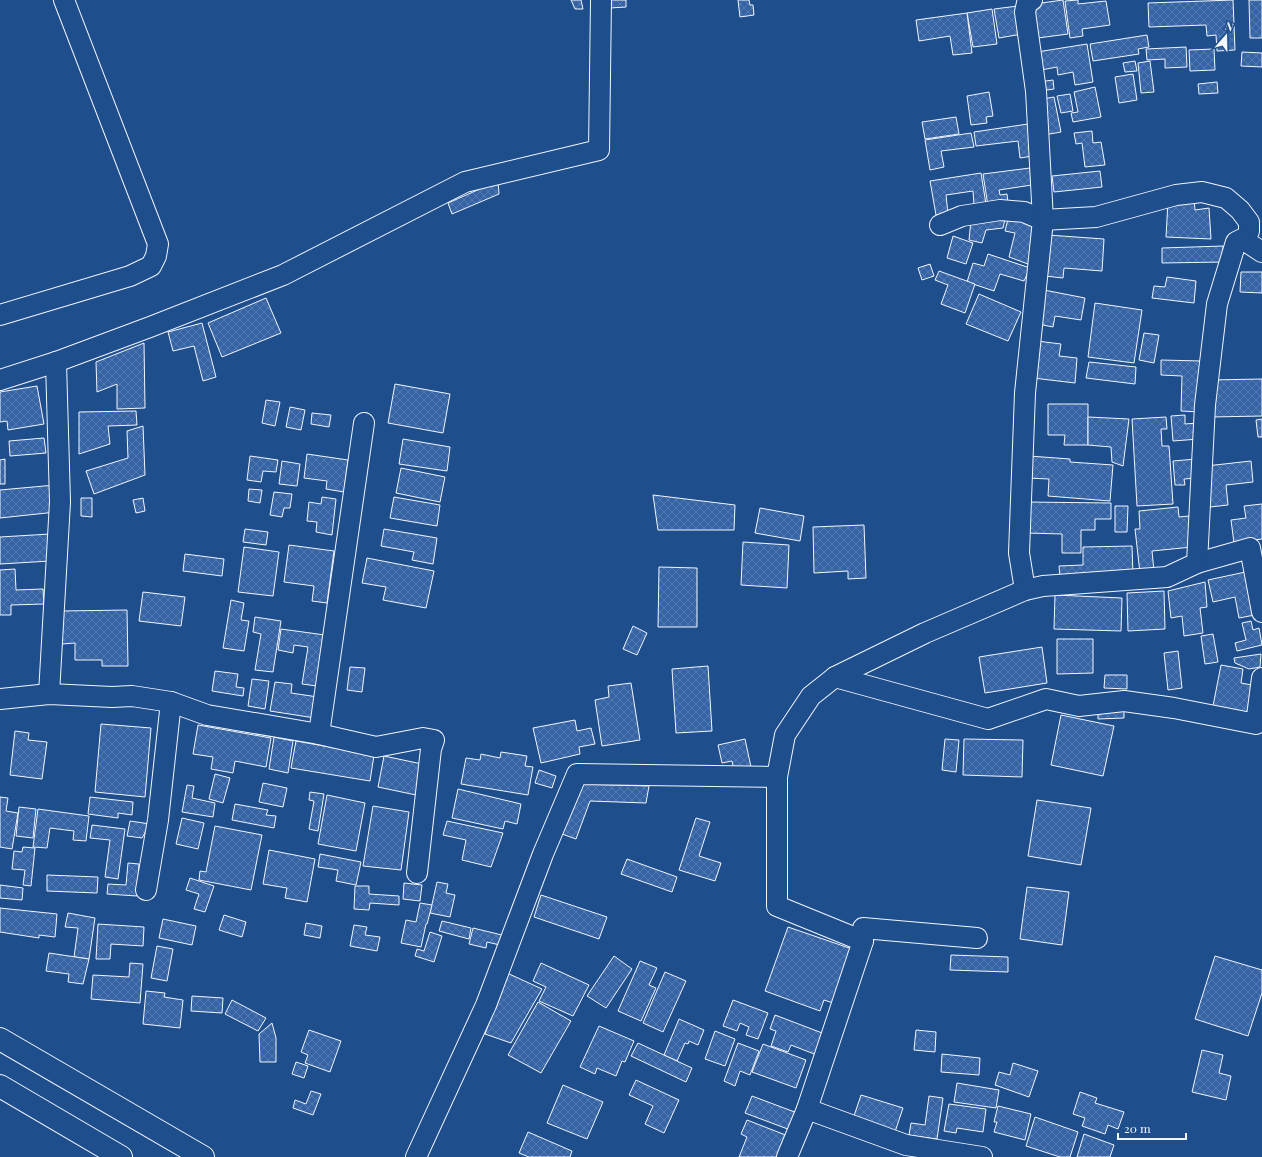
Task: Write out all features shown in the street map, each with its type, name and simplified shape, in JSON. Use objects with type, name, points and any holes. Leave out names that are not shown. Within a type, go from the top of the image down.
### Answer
[{"type":"main road","points":[[0,1039],[203,1157]]},
{"type":"main road","points":[[0,1086],[121,1157]]},
{"type":"street","points":[[0,315],[130,276],[152,266],[158,250],[158,244],[64,0]]},
{"type":"street","points":[[0,380],[56,362],[283,275],[465,182],[600,150],[601,0]]},
{"type":"street","points":[[1025,590],[1019,553],[1025,393],[1043,220],[1038,153],[1036,91],[1025,12],[1027,3],[1032,0]]},
{"type":"street","points":[[940,225],[962,216],[1000,210],[1024,212],[1043,220],[1096,217],[1176,195],[1202,192],[1226,198],[1240,210],[1249,222],[1250,231],[1245,241]]},
{"type":"street","points":[[1197,563],[1204,405],[1217,304],[1234,245],[1238,240],[1242,239],[1262,252]]},
{"type":"street","points":[[49,694],[60,502],[56,362]]},
{"type":"street","points":[[319,734],[364,423]]},
{"type":"street","points":[[863,941],[777,906],[777,777],[785,735],[811,696],[835,677],[925,633],[1025,590],[1043,586],[1166,577],[1197,563],[1250,548],[1262,612]]},
{"type":"street","points":[[835,677],[988,719],[1046,699],[1079,706],[1124,701],[1174,708],[1256,724],[1262,678]]},
{"type":"street","points":[[0,699],[49,694],[112,697],[132,696],[171,702],[207,715],[319,734],[376,747],[423,738],[434,740],[431,749],[417,873]]},
{"type":"street","points":[[146,890],[158,820],[171,702]]},
{"type":"street","points":[[416,1157],[486,1005],[543,854],[577,774],[777,777]]},
{"type":"street","points":[[787,1157],[807,1109],[863,941],[863,928],[977,938]]},
{"type":"street","points":[[807,1109],[906,1145],[982,1157]]},
{"type":"building","points":[[571,0],[581,0],[583,9],[575,9]]},
{"type":"building","points":[[610,0],[626,0],[626,7],[610,8]]},
{"type":"building","points":[[738,0],[749,0],[750,5],[753,5],[754,15],[740,17]]},
{"type":"building","points":[[1063,0],[1068,34],[1038,38],[1034,4]]},
{"type":"building","points":[[1078,0],[1078,4],[1106,1],[1110,25],[1082,29],[1083,36],[1070,38],[1065,1]]},
{"type":"building","points":[[1233,0],[1235,50],[1217,51],[1216,35],[1207,36],[1206,25],[1149,27],[1148,3]]},
{"type":"building","points":[[1249,0],[1262,0],[1262,38],[1250,38]]},
{"type":"building","points":[[1018,6],[1022,34],[999,38],[994,9]]},
{"type":"building","points":[[992,9],[997,44],[973,47],[967,13]]},
{"type":"building","points":[[967,13],[972,53],[953,55],[950,36],[919,41],[916,20]]},
{"type":"building","points":[[1147,35],[1149,47],[1138,49],[1139,54],[1093,61],[1090,44]]},
{"type":"building","points":[[1087,44],[1093,82],[1075,85],[1073,72],[1058,75],[1057,67],[1041,70],[1037,52]]},
{"type":"building","points":[[1186,47],[1187,67],[1165,68],[1165,59],[1147,60],[1146,49]]},
{"type":"building","points":[[1214,49],[1215,70],[1190,71],[1189,50]]},
{"type":"building","points":[[1242,52],[1262,53],[1262,67],[1241,66]]},
{"type":"building","points":[[1135,61],[1137,71],[1125,72],[1123,63]]},
{"type":"building","points":[[1150,61],[1154,92],[1141,93],[1138,63]]},
{"type":"building","points":[[1133,74],[1137,100],[1119,103],[1115,77]]},
{"type":"building","points":[[1053,80],[1054,89],[1040,91],[1039,82]]},
{"type":"building","points":[[1217,82],[1218,93],[1199,94],[1198,84]]},
{"type":"building","points":[[1095,87],[1101,117],[1073,122],[1071,113],[1078,112],[1074,92]]},
{"type":"building","points":[[989,92],[993,116],[986,117],[987,123],[971,125],[967,96]]},
{"type":"building","points":[[1070,94],[1073,111],[1061,113],[1057,96]]},
{"type":"building","points":[[1054,97],[1061,132],[1044,135],[1037,100]]},
{"type":"building","points":[[956,117],[959,134],[925,139],[922,122]]},
{"type":"building","points":[[1028,124],[1033,156],[1020,158],[1018,141],[976,146],[974,132]]},
{"type":"building","points":[[1092,131],[1093,143],[1101,142],[1105,165],[1085,167],[1082,143],[1076,144],[1074,133]]},
{"type":"building","points":[[971,133],[974,147],[941,151],[944,167],[930,170],[925,140]]},
{"type":"building","points":[[1030,168],[1032,185],[999,190],[1000,195],[1007,194],[1008,203],[988,206],[983,174]]},
{"type":"building","points":[[1100,171],[1102,187],[1054,192],[1052,176]]},
{"type":"building","points":[[981,173],[986,204],[974,205],[973,191],[946,195],[948,214],[936,215],[930,181]]},
{"type":"building","points":[[498,181],[499,194],[452,214],[448,203]]},
{"type":"building","points":[[1194,199],[1195,210],[1209,208],[1211,239],[1166,237],[1168,201]]},
{"type":"building","points":[[1006,215],[1003,228],[986,230],[982,243],[969,240],[971,220]]},
{"type":"building","points":[[1009,215],[1039,223],[1028,264],[1009,257],[1015,233],[1005,231]]},
{"type":"building","points":[[1048,235],[1104,239],[1102,271],[1064,268],[1063,278],[1045,276]]},
{"type":"building","points":[[953,236],[973,243],[966,264],[947,258]]},
{"type":"building","points":[[1223,246],[1223,262],[1162,263],[1162,248]]},
{"type":"building","points":[[988,254],[1030,268],[1024,281],[1000,274],[994,291],[967,282],[973,263],[984,266]]},
{"type":"building","points":[[930,264],[934,276],[922,280],[918,268]]},
{"type":"building","points":[[939,271],[975,284],[965,313],[941,304],[948,285],[935,280]]},
{"type":"building","points":[[1241,272],[1262,272],[1262,293],[1240,292]]},
{"type":"building","points":[[1167,277],[1196,281],[1194,303],[1152,298],[1154,286],[1165,287]]},
{"type":"building","points":[[1044,290],[1085,298],[1081,320],[1055,316],[1053,327],[1038,324]]},
{"type":"building","points":[[979,294],[1021,312],[1008,341],[966,324]]},
{"type":"building","points":[[266,298],[281,333],[222,357],[208,323]]},
{"type":"building","points":[[1095,303],[1142,310],[1134,363],[1088,357]]},
{"type":"building","points":[[202,323],[216,377],[203,381],[194,346],[173,351],[168,332]]},
{"type":"building","points":[[1144,333],[1159,335],[1154,363],[1139,360]]},
{"type":"building","points":[[1037,341],[1061,344],[1059,356],[1077,358],[1075,383],[1033,378]]},
{"type":"building","points":[[144,343],[145,408],[117,409],[117,384],[97,392],[96,362]]},
{"type":"building","points":[[1161,360],[1201,361],[1199,412],[1181,411],[1182,376],[1161,375]]},
{"type":"building","points":[[1089,362],[1136,367],[1135,384],[1086,378]]},
{"type":"building","points":[[1262,379],[1262,416],[1211,417],[1210,380]]},
{"type":"building","points":[[395,384],[450,394],[443,433],[388,423]]},
{"type":"building","points":[[37,386],[44,424],[8,430],[7,421],[0,422],[0,392]]},
{"type":"building","points":[[266,400],[280,402],[275,426],[262,423]]},
{"type":"building","points":[[1048,404],[1088,404],[1088,445],[1064,445],[1065,435],[1048,435]]},
{"type":"building","points":[[290,407],[305,410],[301,430],[286,427]]},
{"type":"building","points":[[136,411],[137,425],[108,426],[110,444],[79,454],[79,412]]},
{"type":"building","points":[[312,413],[331,415],[329,427],[311,424]]},
{"type":"building","points":[[1185,415],[1185,424],[1198,423],[1199,439],[1173,441],[1171,416]]},
{"type":"building","points":[[1088,417],[1129,419],[1123,466],[1112,462],[1111,447],[1088,445]]},
{"type":"building","points":[[1166,417],[1167,429],[1161,429],[1162,446],[1169,446],[1173,504],[1137,506],[1132,419]]},
{"type":"building","points":[[1262,419],[1262,437],[1258,437],[1256,420]]},
{"type":"building","points":[[143,426],[145,475],[94,494],[86,471],[128,458],[127,431]]},
{"type":"building","points":[[44,438],[46,453],[10,456],[9,441]]},
{"type":"building","points":[[403,439],[450,447],[447,471],[399,464]]},
{"type":"building","points":[[307,454],[348,460],[344,492],[326,489],[327,481],[304,478]]},
{"type":"building","points":[[250,456],[278,460],[276,472],[263,471],[261,482],[247,480]]},
{"type":"building","points":[[1029,456],[1070,459],[1070,462],[1113,465],[1110,501],[1048,496],[1049,479],[1027,478]]},
{"type":"building","points":[[5,459],[5,484],[0,484],[0,460]]},
{"type":"building","points":[[1196,459],[1197,478],[1184,479],[1185,485],[1175,485],[1173,461]]},
{"type":"building","points":[[282,461],[300,464],[297,486],[279,484]]},
{"type":"building","points":[[1251,461],[1253,482],[1226,485],[1228,505],[1210,507],[1206,466]]},
{"type":"building","points":[[401,468],[445,477],[440,502],[396,493]]},
{"type":"building","points":[[55,485],[56,512],[0,518],[0,490]]},
{"type":"building","points":[[249,489],[262,490],[260,503],[248,501]]},
{"type":"building","points":[[274,492],[292,494],[290,508],[284,508],[282,517],[270,515]]},
{"type":"building","points":[[653,495],[735,505],[734,530],[658,530]]},
{"type":"building","points":[[322,497],[336,499],[332,535],[316,532],[317,522],[307,521],[309,502],[321,504]]},
{"type":"building","points":[[394,497],[440,505],[437,526],[390,518]]},
{"type":"building","points":[[81,498],[92,498],[92,517],[81,516]]},
{"type":"building","points":[[143,498],[145,511],[136,513],[133,500]]},
{"type":"building","points":[[1027,502],[1111,503],[1111,519],[1095,519],[1095,530],[1081,530],[1081,553],[1062,553],[1062,534],[1027,533]]},
{"type":"building","points":[[1262,504],[1262,539],[1234,543],[1231,520],[1246,518],[1244,506]]},
{"type":"building","points":[[1115,506],[1128,506],[1127,532],[1115,532]]},
{"type":"building","points":[[1178,507],[1179,517],[1189,516],[1192,547],[1152,551],[1154,571],[1140,573],[1135,529],[1140,529],[1139,511]]},
{"type":"building","points":[[760,508],[804,516],[800,541],[755,533]]},
{"type":"building","points":[[864,525],[866,578],[848,579],[848,571],[814,573],[813,527]]},
{"type":"building","points":[[245,529],[268,532],[266,545],[243,542]]},
{"type":"building","points":[[384,529],[437,538],[433,564],[412,560],[414,552],[381,546]]},
{"type":"building","points":[[50,534],[50,561],[0,564],[0,537]]},
{"type":"building","points":[[743,542],[789,545],[787,588],[741,585]]},
{"type":"building","points":[[289,545],[334,551],[327,603],[312,601],[314,586],[284,582]]},
{"type":"building","points":[[1132,546],[1133,576],[1060,577],[1059,566],[1083,565],[1083,547]]},
{"type":"building","points":[[244,547],[279,552],[273,596],[238,592]]},
{"type":"building","points":[[185,554],[224,559],[222,576],[183,571]]},
{"type":"building","points":[[367,558],[434,571],[426,608],[383,600],[386,587],[362,583]]},
{"type":"building","points":[[659,567],[697,568],[697,627],[658,627]]},
{"type":"building","points":[[15,569],[16,590],[43,589],[44,604],[11,605],[11,615],[0,615],[0,570]]},
{"type":"building","points":[[1250,571],[1260,614],[1239,618],[1235,597],[1213,602],[1208,580]]},
{"type":"building","points":[[1205,582],[1207,607],[1200,608],[1203,633],[1184,636],[1182,616],[1171,618],[1168,591]]},
{"type":"building","points":[[1164,591],[1165,629],[1128,631],[1127,593]]},
{"type":"building","points":[[143,592],[185,597],[181,626],[139,621]]},
{"type":"building","points":[[1055,595],[1122,598],[1121,631],[1054,629]]},
{"type":"building","points":[[231,600],[244,603],[241,620],[249,621],[244,651],[223,648]]},
{"type":"building","points":[[127,610],[128,666],[102,666],[102,660],[75,660],[75,643],[62,644],[62,611]]},
{"type":"building","points":[[255,617],[281,621],[273,672],[255,670],[261,634],[253,632]]},
{"type":"building","points":[[1251,621],[1253,630],[1259,628],[1262,645],[1237,651],[1235,643],[1246,640],[1242,623]]},
{"type":"building","points":[[633,626],[647,633],[637,655],[623,649]]},
{"type":"building","points":[[281,629],[325,635],[317,686],[302,684],[308,647],[294,645],[293,653],[278,650]]},
{"type":"building","points":[[1213,634],[1218,662],[1205,664],[1201,636]]},
{"type":"building","points":[[1057,639],[1093,639],[1093,673],[1057,674]]},
{"type":"building","points":[[1042,647],[1047,683],[985,693],[979,657]]},
{"type":"building","points":[[1178,651],[1182,688],[1168,690],[1164,653]]},
{"type":"building","points":[[1261,654],[1260,667],[1249,669],[1235,663],[1234,658]]},
{"type":"building","points":[[1221,665],[1243,669],[1241,683],[1257,686],[1252,714],[1213,706]]},
{"type":"building","points":[[708,666],[712,731],[676,733],[672,669]]},
{"type":"building","points":[[350,667],[365,668],[362,692],[347,690]]},
{"type":"building","points":[[215,671],[238,674],[236,687],[244,688],[243,696],[212,691]]},
{"type":"building","points":[[1105,675],[1127,675],[1127,689],[1104,688]]},
{"type":"building","points":[[252,679],[269,681],[265,709],[248,706]]},
{"type":"building","points":[[275,682],[292,684],[291,693],[318,697],[315,718],[270,711]]},
{"type":"building","points":[[631,683],[640,740],[602,746],[595,700],[609,697],[608,686]]},
{"type":"building","points":[[1124,708],[1124,718],[1098,719],[1098,709]]},
{"type":"building","points":[[1061,715],[1114,726],[1103,776],[1051,765]]},
{"type":"building","points":[[575,720],[577,731],[591,728],[595,744],[579,747],[580,754],[541,763],[533,728]]},
{"type":"building","points":[[101,724],[151,728],[145,797],[95,792]]},
{"type":"building","points":[[198,725],[271,738],[266,767],[235,761],[233,773],[211,769],[213,757],[193,754]]},
{"type":"building","points":[[15,731],[29,733],[28,740],[47,742],[42,779],[10,775]]},
{"type":"building","points":[[274,737],[293,741],[288,773],[269,769]]},
{"type":"building","points":[[745,739],[751,767],[734,770],[732,761],[722,763],[718,745]]},
{"type":"building","points":[[945,739],[959,740],[956,772],[942,770]]},
{"type":"building","points":[[964,739],[1023,740],[1022,777],[963,775]]},
{"type":"building","points":[[296,741],[374,755],[370,781],[291,768]]},
{"type":"building","points":[[501,752],[527,756],[525,766],[533,767],[528,795],[461,784],[466,758],[480,760],[481,754],[500,758]]},
{"type":"building","points":[[384,756],[422,764],[416,795],[378,787]]},
{"type":"building","points":[[539,770],[556,776],[552,788],[535,783]]},
{"type":"building","points":[[215,774],[230,778],[223,803],[209,799]]},
{"type":"building","points":[[263,783],[287,788],[283,807],[259,802]]},
{"type":"building","points":[[579,784],[649,786],[646,803],[590,801],[576,839],[562,834]]},
{"type":"building","points":[[187,785],[194,786],[192,798],[215,803],[213,817],[182,812]]},
{"type":"building","points":[[458,789],[521,804],[517,824],[505,821],[503,829],[452,818]]},
{"type":"building","points":[[310,792],[324,794],[318,831],[309,829],[314,801],[309,800]]},
{"type":"building","points":[[327,795],[365,803],[356,851],[318,844]]},
{"type":"building","points":[[0,797],[8,798],[6,811],[18,813],[12,849],[0,847]]},
{"type":"building","points":[[90,797],[133,802],[132,815],[118,813],[118,818],[88,814]]},
{"type":"building","points":[[1037,800],[1091,808],[1081,865],[1028,856]]},
{"type":"building","points":[[235,804],[268,810],[266,815],[276,816],[274,828],[232,820]]},
{"type":"building","points":[[373,806],[409,812],[401,870],[363,866]]},
{"type":"building","points":[[19,807],[36,809],[33,838],[16,836]]},
{"type":"building","points":[[38,809],[89,816],[86,841],[73,840],[74,831],[50,828],[47,848],[33,847]]},
{"type":"building","points":[[182,818],[204,823],[198,849],[176,844]]},
{"type":"building","points":[[696,818],[710,822],[699,856],[721,863],[715,881],[679,870]]},
{"type":"building","points":[[130,821],[150,824],[142,838],[127,836]]},
{"type":"building","points":[[447,821],[503,833],[491,867],[462,860],[466,840],[443,835]]},
{"type":"building","points":[[92,825],[125,829],[118,879],[105,877],[110,840],[90,838]]},
{"type":"building","points":[[215,826],[262,835],[251,890],[199,880],[200,871],[206,872]]},
{"type":"building","points":[[23,847],[35,848],[31,886],[23,885],[25,870],[12,869],[14,851],[22,852]]},
{"type":"building","points":[[269,850],[315,859],[307,902],[285,898],[287,888],[263,884]]},
{"type":"building","points":[[320,854],[361,862],[356,885],[336,881],[338,870],[318,867]]},
{"type":"building","points":[[627,859],[677,877],[672,892],[621,874]]},
{"type":"building","points":[[128,863],[139,864],[137,896],[107,894],[108,884],[126,885]]},
{"type":"building","points":[[47,875],[98,877],[97,893],[47,891]]},
{"type":"building","points":[[190,878],[214,886],[205,912],[194,909],[199,894],[186,890]]},
{"type":"building","points":[[437,882],[448,884],[446,893],[455,895],[450,917],[430,913]]},
{"type":"building","points":[[404,883],[422,885],[420,901],[403,899]]},
{"type":"building","points":[[0,885],[23,888],[22,900],[0,898]]},
{"type":"building","points":[[355,886],[369,886],[369,894],[399,896],[399,905],[370,903],[369,910],[354,909]]},
{"type":"building","points":[[1027,887],[1069,892],[1062,945],[1020,939]]},
{"type":"building","points":[[541,895],[607,917],[599,939],[534,917]]},
{"type":"building","points":[[420,903],[432,905],[421,947],[401,943],[406,920],[416,922]]},
{"type":"building","points":[[0,908],[57,914],[55,937],[39,935],[39,938],[0,932]]},
{"type":"building","points":[[68,913],[95,918],[89,959],[74,957],[78,928],[65,927]]},
{"type":"building","points":[[224,915],[246,922],[242,937],[219,930]]},
{"type":"building","points":[[163,919],[196,926],[192,945],[159,938]]},
{"type":"building","points":[[442,921],[471,928],[469,939],[439,931]]},
{"type":"building","points":[[306,923],[322,926],[320,938],[304,935]]},
{"type":"building","points":[[98,924],[144,927],[143,946],[111,944],[110,959],[96,959]]},
{"type":"building","points":[[354,925],[367,927],[365,935],[380,937],[377,951],[350,946]]},
{"type":"building","points":[[788,927],[855,950],[836,1004],[824,1000],[820,1011],[765,991]]},
{"type":"building","points":[[473,928],[506,936],[504,946],[487,942],[486,948],[469,944]]},
{"type":"building","points":[[430,932],[442,936],[434,962],[415,956],[417,949],[424,951]]},
{"type":"building","points":[[157,946],[173,949],[167,981],[151,978]]},
{"type":"building","points":[[49,953],[89,959],[83,984],[68,982],[69,974],[46,971]]},
{"type":"building","points":[[951,955],[1008,957],[1008,972],[950,970]]},
{"type":"building","points":[[614,956],[632,969],[606,1008],[587,996]]},
{"type":"building","points":[[1215,956],[1262,970],[1262,993],[1248,1036],[1195,1019]]},
{"type":"building","points":[[640,961],[657,968],[649,985],[656,988],[641,1021],[618,1011]]},
{"type":"building","points":[[130,963],[143,964],[140,1003],[91,999],[93,975],[129,977]]},
{"type":"building","points":[[541,963],[589,985],[573,1016],[539,1001],[546,987],[533,981]]},
{"type":"building","points":[[665,972],[686,981],[663,1032],[643,1023]]},
{"type":"building","points":[[507,973],[542,989],[511,1043],[485,1034]]},
{"type":"building","points":[[146,991],[165,993],[164,997],[183,1000],[180,1028],[143,1024]]},
{"type":"building","points":[[192,996],[223,998],[222,1013],[191,1011]]},
{"type":"building","points":[[232,1000],[266,1018],[258,1031],[225,1014]]},
{"type":"building","points":[[733,1000],[768,1013],[758,1039],[746,1035],[749,1027],[740,1023],[737,1031],[723,1026]]},
{"type":"building","points":[[538,1002],[571,1021],[541,1073],[508,1055]]},
{"type":"building","points":[[775,1015],[830,1036],[822,1057],[791,1045],[788,1052],[771,1046],[776,1031],[770,1029]]},
{"type":"building","points":[[679,1019],[704,1030],[698,1045],[689,1041],[688,1044],[685,1043],[677,1061],[664,1055]]},
{"type":"building","points":[[272,1023],[276,1038],[276,1062],[260,1062],[259,1034]]},
{"type":"building","points":[[599,1026],[634,1041],[625,1062],[622,1061],[616,1076],[597,1068],[595,1074],[580,1067]]},
{"type":"building","points":[[309,1030],[341,1041],[330,1072],[305,1063],[308,1055],[301,1052]]},
{"type":"building","points":[[916,1030],[936,1032],[935,1052],[914,1050]]},
{"type":"building","points":[[715,1031],[735,1039],[725,1066],[705,1059]]},
{"type":"building","points":[[638,1043],[692,1068],[686,1082],[631,1056]]},
{"type":"building","points":[[738,1043],[759,1051],[750,1075],[740,1071],[735,1086],[724,1081]]},
{"type":"building","points":[[763,1044],[806,1060],[796,1088],[752,1072]]},
{"type":"building","points":[[1202,1050],[1223,1055],[1219,1073],[1231,1076],[1226,1100],[1192,1092]]},
{"type":"building","points":[[942,1054],[980,1058],[979,1075],[941,1072]]},
{"type":"building","points":[[296,1062],[308,1066],[304,1078],[292,1074]]},
{"type":"building","points":[[1013,1063],[1038,1071],[1029,1097],[995,1085],[999,1072],[1010,1075]]},
{"type":"building","points":[[636,1080],[679,1100],[664,1133],[645,1124],[653,1106],[629,1095]]},
{"type":"building","points":[[957,1083],[999,1090],[996,1108],[954,1102]]},
{"type":"building","points":[[563,1085],[603,1102],[587,1139],[547,1123]]},
{"type":"building","points":[[311,1091],[321,1094],[313,1115],[293,1108],[295,1100],[306,1104]]},
{"type":"building","points":[[1080,1092],[1097,1098],[1095,1103],[1124,1112],[1118,1129],[1108,1125],[1105,1134],[1082,1126],[1085,1118],[1073,1114]]},
{"type":"building","points":[[861,1095],[903,1108],[895,1132],[853,1119]]},
{"type":"building","points":[[752,1096],[800,1114],[793,1131],[745,1113]]},
{"type":"building","points":[[929,1096],[943,1098],[937,1139],[909,1135],[911,1123],[925,1125]]},
{"type":"building","points":[[949,1104],[986,1109],[983,1132],[957,1128],[956,1133],[944,1131]]},
{"type":"building","points":[[998,1106],[1031,1114],[1025,1140],[994,1132],[997,1122],[994,1122]]},
{"type":"building","points":[[1035,1117],[1078,1132],[1070,1157],[1060,1157],[1026,1146]]},
{"type":"building","points":[[747,1120],[788,1136],[780,1157],[739,1157],[747,1137],[741,1134]]},
{"type":"building","points":[[528,1132],[572,1151],[570,1157],[529,1157],[519,1153]]},
{"type":"building","points":[[1084,1134],[1114,1145],[1110,1157],[1077,1157]]}]
